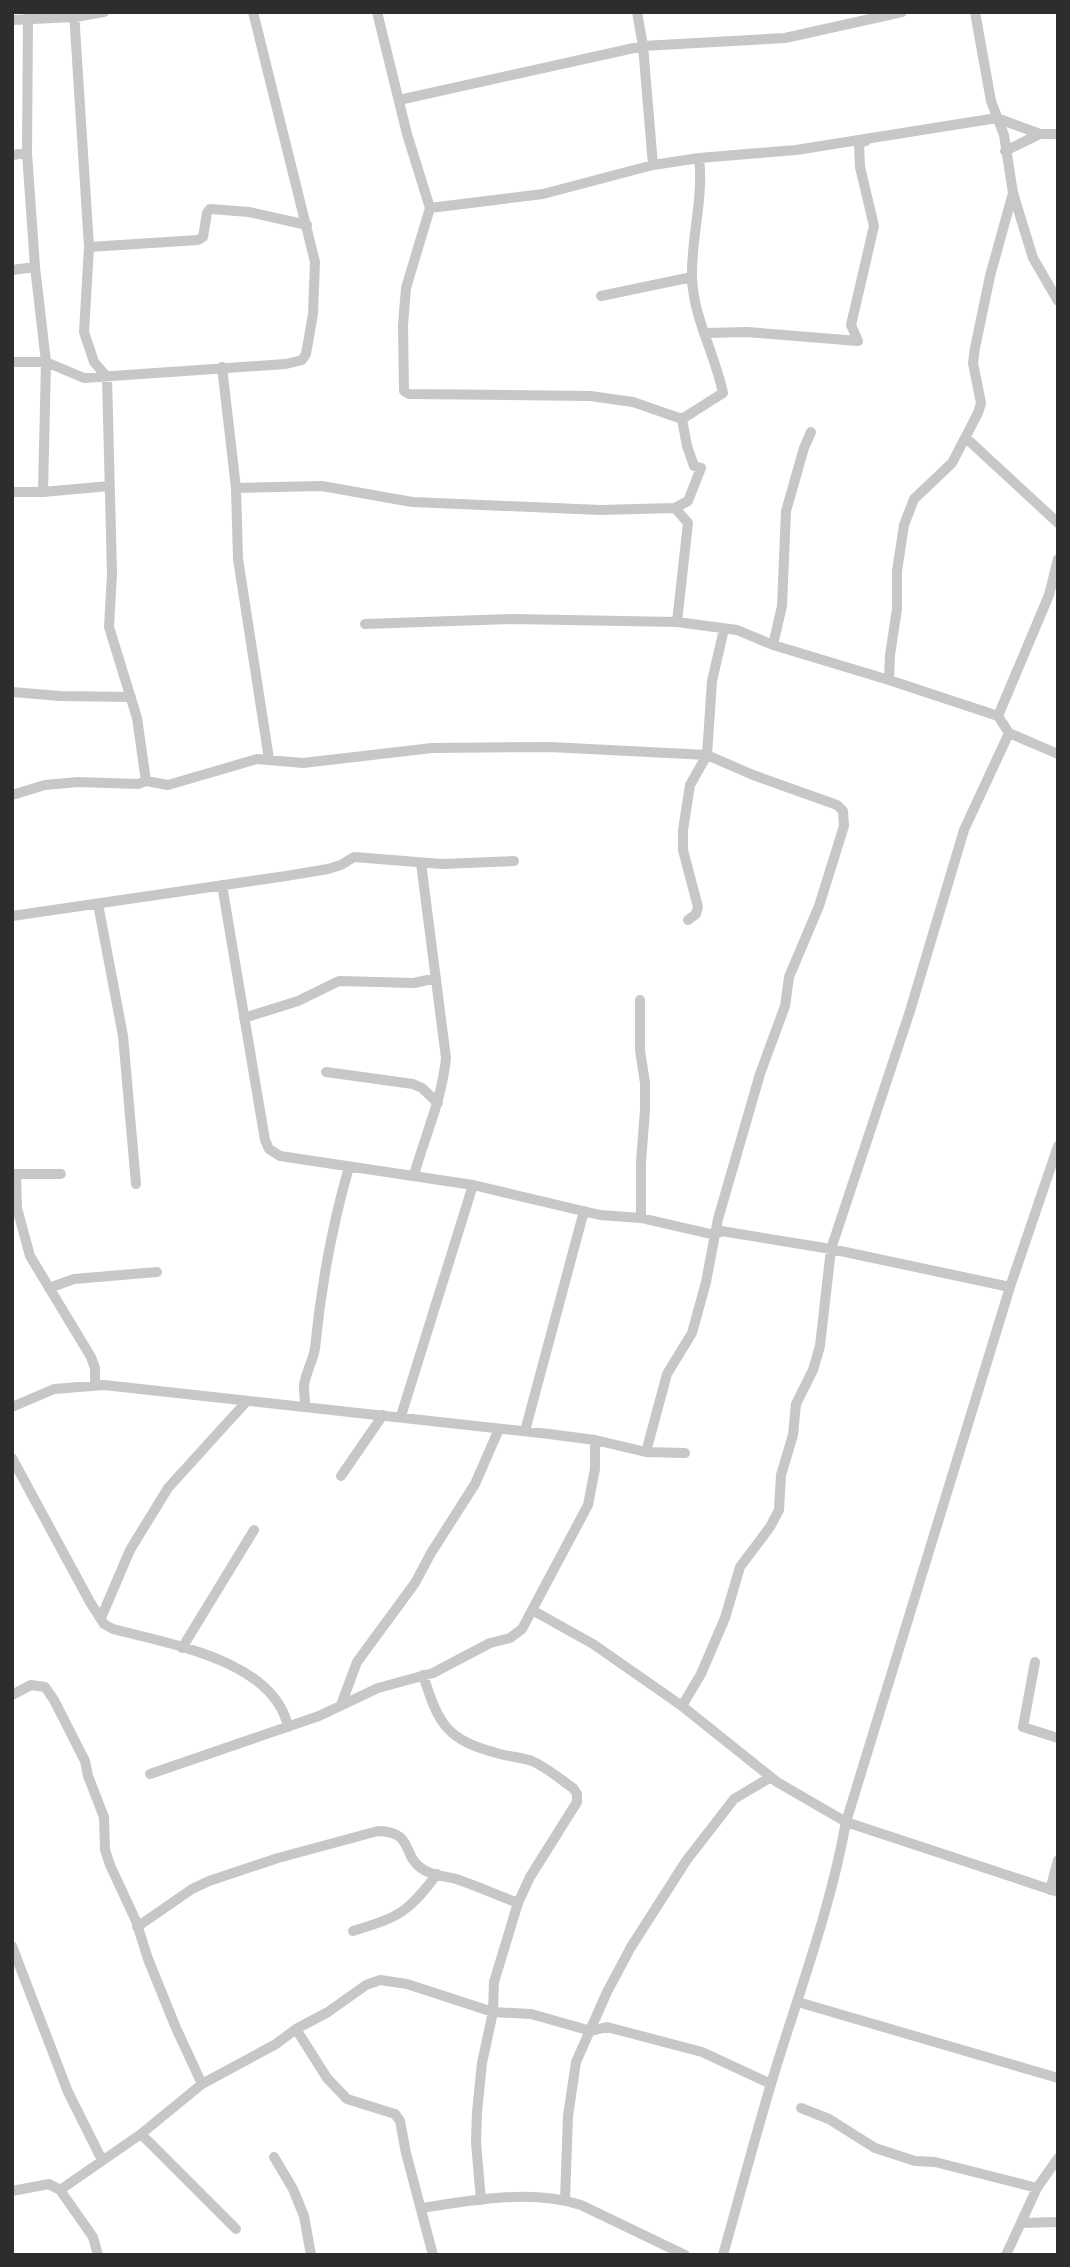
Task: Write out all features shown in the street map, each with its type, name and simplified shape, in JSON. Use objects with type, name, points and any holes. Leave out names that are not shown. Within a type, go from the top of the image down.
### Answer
[{"type":"street","points":[[12,19],[104,12]]},
{"type":"street","points":[[12,362],[47,362],[84,378],[295,363],[302,360],[306,354],[316,278],[314,254],[253,12]]},
{"type":"street","points":[[377,12],[430,208],[406,288],[403,325],[404,391],[409,394],[590,396],[633,402],[682,419]]},
{"type":"street","points":[[636,12],[643,46],[653,165]]},
{"type":"street","points":[[399,100],[643,46],[785,38],[902,12]]},
{"type":"street","points":[[975,12],[991,101],[1004,135],[1013,193],[1033,258],[1058,301]]},
{"type":"street","points":[[74,15],[89,247],[84,332],[93,362],[107,377],[112,574],[109,627],[137,718],[146,781]]},
{"type":"street","points":[[28,18],[27,153],[35,267],[47,362],[43,492]]},
{"type":"street","points":[[430,208],[543,194],[653,165],[867,141],[997,118],[1040,134],[1058,134]]},
{"type":"street","points":[[1005,151],[1040,134]]},
{"type":"street","points":[[705,332],[747,332],[858,341],[850,326],[874,226],[860,158],[859,144],[867,141]]},
{"type":"street","points":[[12,155],[27,153]]},
{"type":"street","points":[[682,419],[723,393],[719,371],[697,309],[692,278],[700,182],[699,158]]},
{"type":"street","points":[[890,680],[890,655],[897,609],[897,571],[904,525],[914,499],[952,463],[981,403],[973,363],[990,276],[1013,193]]},
{"type":"street","points":[[89,247],[198,240],[203,237],[207,213],[215,209],[259,214],[307,225]]},
{"type":"street","points":[[12,270],[35,267]]},
{"type":"street","points":[[601,296],[692,278]]},
{"type":"street","points":[[222,368],[236,488],[237,559],[269,759]]},
{"type":"street","points":[[677,622],[688,502],[701,468],[694,466],[682,419]]},
{"type":"street","points":[[773,645],[782,606],[786,511],[811,432]]},
{"type":"street","points":[[966,438],[1058,523]]},
{"type":"street","points":[[12,492],[109,486]]},
{"type":"street","points":[[236,488],[322,486],[412,502],[600,510],[675,508],[688,502]]},
{"type":"street","points":[[675,508],[688,523]]},
{"type":"street","points":[[998,716],[1049,595],[1058,559]]},
{"type":"street","points":[[365,624],[513,619],[677,622],[737,630],[773,645],[998,716],[1009,733],[1058,754]]},
{"type":"street","points":[[688,920],[696,914],[698,907],[683,850],[683,830],[690,785],[707,755],[712,681],[723,629]]},
{"type":"street","points":[[12,692],[131,697]]},
{"type":"street","points":[[682,1706],[701,1674],[725,1618],[740,1567],[771,1527],[779,1510],[781,1475],[793,1434],[796,1404],[813,1370],[820,1346],[831,1250],[910,1011],[964,830],[1009,733]]},
{"type":"street","points":[[12,795],[45,785],[78,782],[138,784],[146,781],[168,785],[257,759],[303,763],[432,748],[550,747],[707,755],[753,775],[831,801],[843,811],[845,818],[819,906],[789,977],[785,1006],[760,1074],[715,1236],[692,1333],[667,1374],[646,1452]]},
{"type":"street","points":[[12,916],[328,869],[354,857],[421,863],[514,862]]},
{"type":"street","points":[[414,1175],[438,1103],[446,1058],[421,863]]},
{"type":"street","points":[[222,885],[264,1140],[269,1149],[280,1156],[473,1185],[600,1215],[641,1218],[715,1236]]},
{"type":"street","points":[[97,904],[124,1047],[136,1184]]},
{"type":"street","points":[[244,1018],[298,1001],[339,981],[414,983],[436,978]]},
{"type":"street","points":[[640,1000],[640,1050],[645,1083],[641,1218]]},
{"type":"street","points":[[326,1072],[413,1084],[422,1088],[438,1103]]},
{"type":"street","points":[[723,2255],[771,2084],[839,1860],[846,1822],[1010,1287],[1058,1146]]},
{"type":"street","points":[[305,1407],[304,1384],[314,1351],[332,1226],[348,1167]]},
{"type":"street","points":[[61,1174],[14,1174],[17,1208],[30,1256],[91,1357],[95,1368],[95,1385]]},
{"type":"street","points":[[401,1416],[473,1185]]},
{"type":"street","points":[[525,1432],[584,1211]]},
{"type":"street","points":[[715,1236],[721,1231],[831,1250],[1010,1287]]},
{"type":"street","points":[[49,1288],[74,1279],[156,1272]]},
{"type":"street","points":[[12,1407],[54,1389],[95,1385],[401,1416],[595,1440],[646,1452],[685,1453]]},
{"type":"street","points":[[101,1618],[130,1550],[168,1488],[247,1401]]},
{"type":"street","points":[[341,1476],[383,1415]]},
{"type":"street","points":[[341,1705],[356,1662],[415,1583],[475,1484],[499,1429]]},
{"type":"street","points":[[150,1774],[288,1727],[378,1688],[442,1669],[491,1643],[510,1638],[522,1629],[588,1505],[596,1469],[595,1440]]},
{"type":"street","points":[[12,1458],[104,1624],[113,1629],[216,1658],[253,1678],[278,1700],[288,1727]]},
{"type":"street","points":[[846,1822],[956,1484]]},
{"type":"street","points":[[182,1648],[254,1530]]},
{"type":"street","points":[[532,1610],[593,1644],[682,1706],[771,1777],[846,1822],[1054,1891],[1058,1860]]},
{"type":"street","points":[[1035,1662],[1023,1727],[1058,1738]]},
{"type":"street","points":[[423,1675],[442,1725],[460,1739],[500,1754],[536,1763],[573,1788],[577,1794],[577,1802],[530,1877],[518,1903],[495,1982],[493,2012],[482,2063],[476,2143],[481,2200]]},
{"type":"street","points":[[12,1695],[31,1685],[44,1687],[54,1700],[85,1761],[104,1817],[107,1857],[136,1921],[171,2017],[202,2084]]},
{"type":"street","points":[[565,2200],[568,2116],[576,2062],[607,1993],[631,1947],[685,1861],[734,1799],[771,1777]]},
{"type":"street","points":[[137,1927],[192,1889],[209,1881],[278,1858],[378,1831],[393,1831],[402,1838],[415,1862],[425,1871],[518,1903]]},
{"type":"street","points":[[354,1931],[388,1920],[408,1909],[437,1874]]},
{"type":"street","points":[[12,1946],[68,2092],[102,2160]]},
{"type":"street","points":[[60,2190],[141,2134],[202,2084],[276,2044],[366,1985],[380,1980],[407,1984],[493,2012],[531,2014],[591,2031],[607,2027],[702,2052],[771,2084]]},
{"type":"street","points":[[798,2002],[1058,2078]]},
{"type":"street","points":[[296,2029],[327,2078],[347,2099],[395,2114],[400,2121],[433,2255]]},
{"type":"street","points":[[801,2108],[829,2119],[875,2148],[915,2161],[935,2162],[1037,2188]]},
{"type":"street","points":[[141,2134],[236,2229]]},
{"type":"street","points":[[274,2157],[293,2189],[304,2216],[311,2255]]},
{"type":"street","points":[[1006,2255],[1037,2188],[1058,2158]]},
{"type":"street","points":[[12,2191],[49,2183],[60,2190],[93,2237],[98,2255]]},
{"type":"street","points":[[422,2208],[481,2200],[565,2200],[581,2205],[684,2255]]},
{"type":"street","points":[[1021,2223],[1058,2222]]}]
